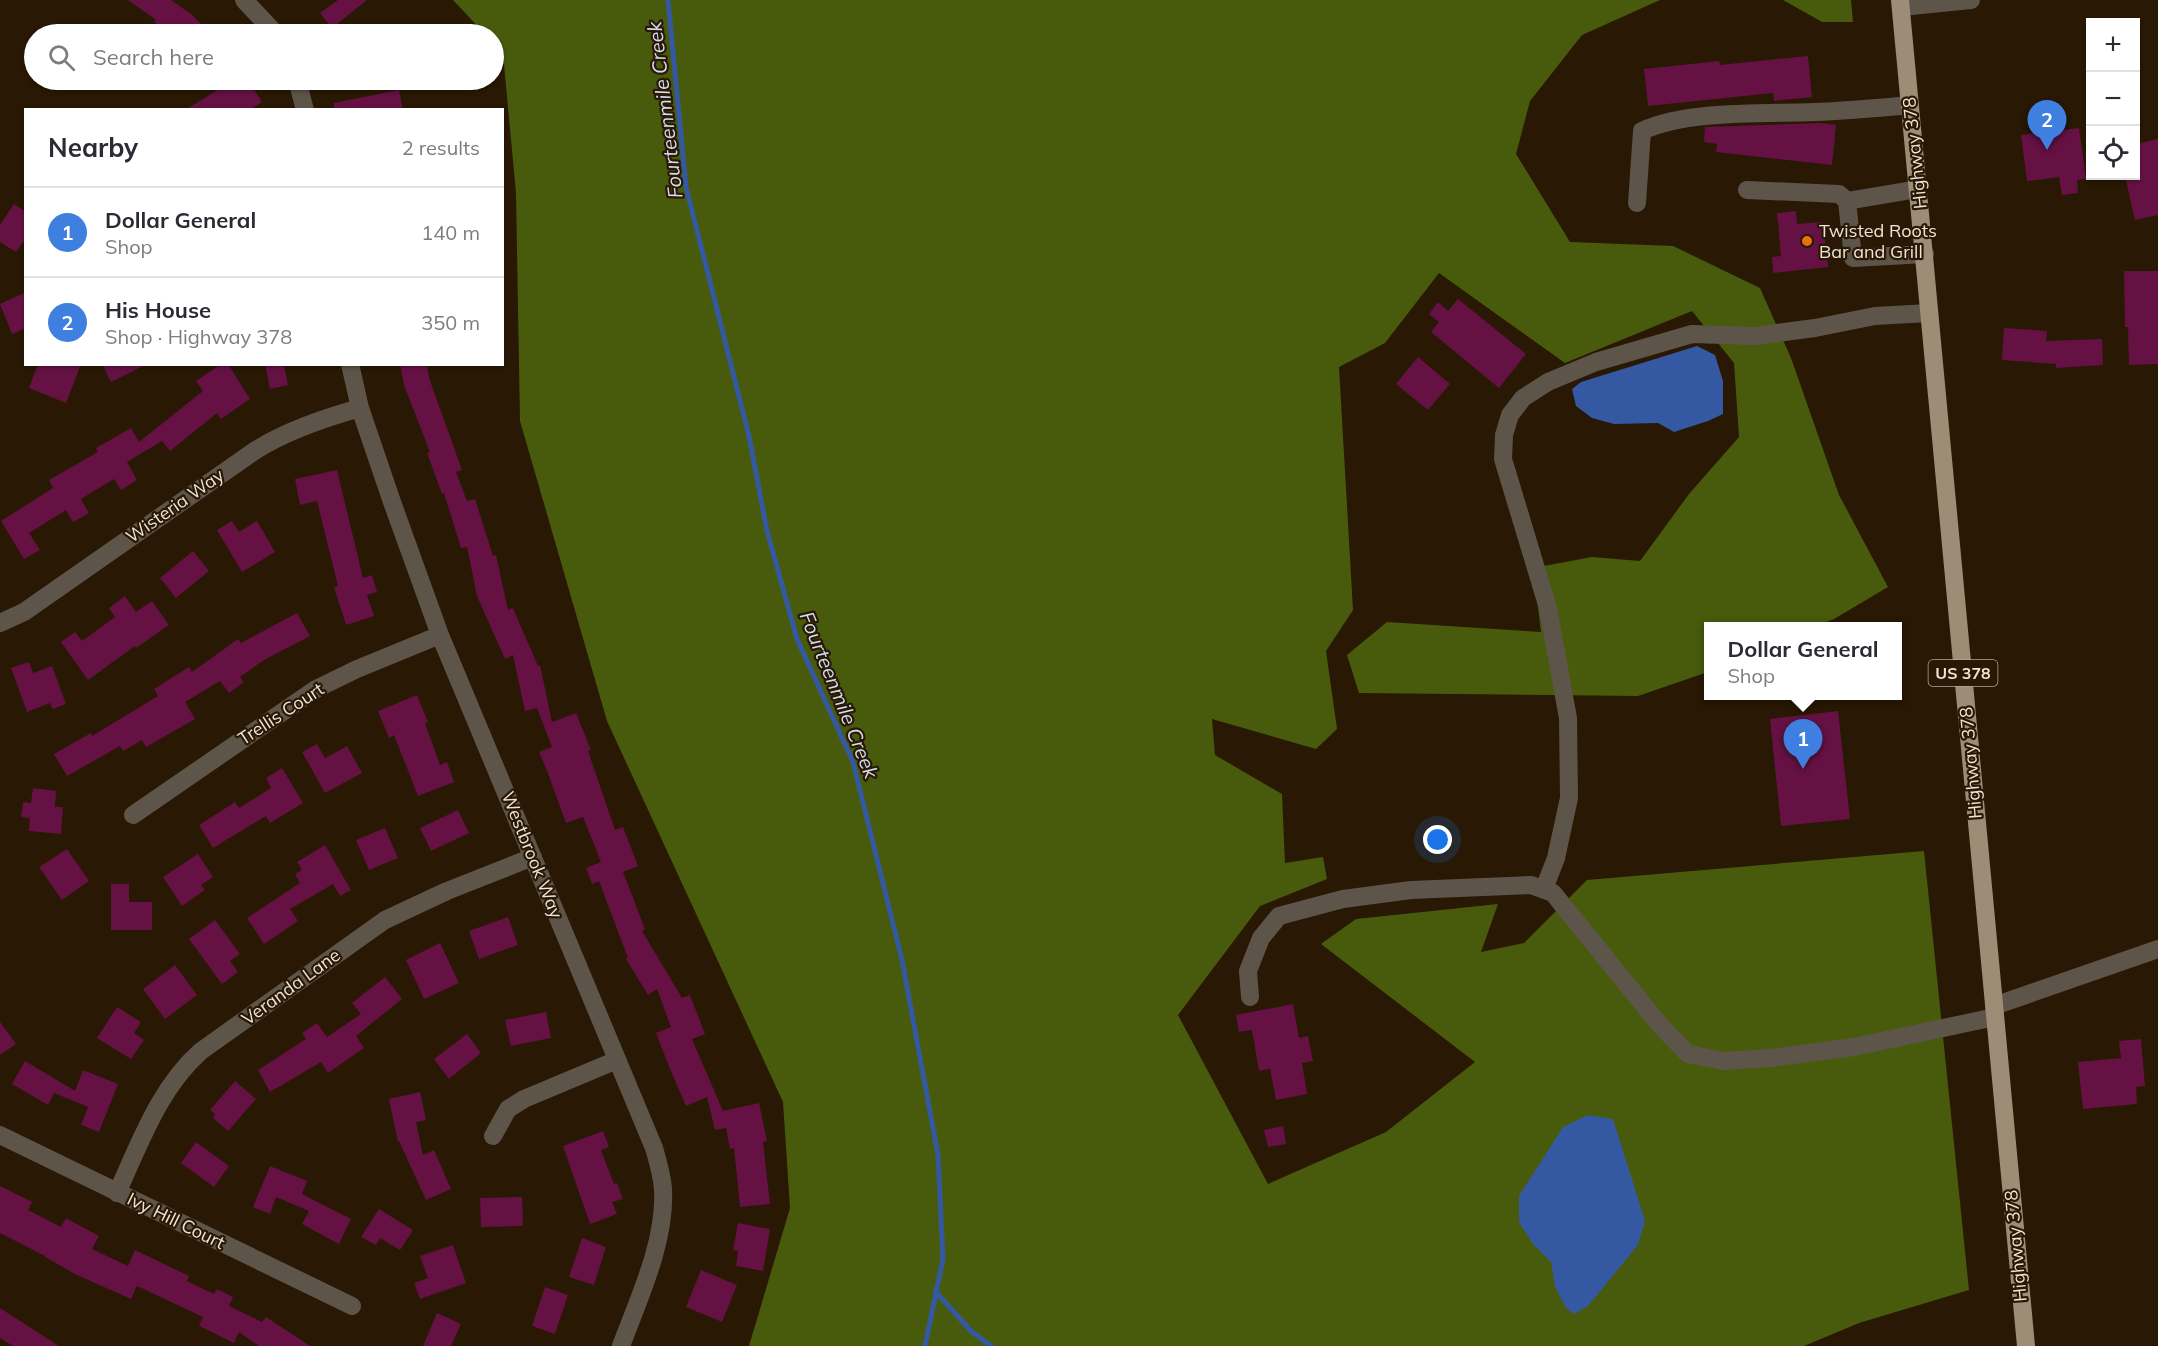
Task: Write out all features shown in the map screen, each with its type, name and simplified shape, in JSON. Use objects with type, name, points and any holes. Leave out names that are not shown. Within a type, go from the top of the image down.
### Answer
[{"type":"main road","name":"Highway 378","points":[[1900,3],[2026,1346]]},
{"type":"street","points":[[244,0],[267,24]]},
{"type":"street","points":[[1900,3],[1962,0]]},
{"type":"street","points":[[300,90],[304,108]]},
{"type":"street","points":[[1637,203],[1642,131],[1653,126],[1688,119],[1742,114],[1815,112],[1910,105]]},
{"type":"street","points":[[1848,201],[1918,189]]},
{"type":"street","points":[[1747,190],[1839,194],[1848,201],[1853,258],[1925,254]]},
{"type":"street","points":[[1544,889],[1556,858],[1569,798],[1568,718],[1548,608],[1503,459],[1504,435],[1510,415],[1523,398],[1548,382],[1596,362],[1692,334],[1755,336],[1815,328],[1875,316],[1929,314]]},
{"type":"street","name":"Westbrook Way","points":[[350,366],[360,408],[440,635],[654,1148],[660,1169],[663,1189],[661,1220],[655,1250],[621,1346]]},
{"type":"street","name":"Wisteria Way","points":[[0,623],[24,612],[255,450],[298,429],[360,408]]},
{"type":"street","name":"Trellis Court","points":[[133,815],[316,689],[357,669],[440,635]]},
{"type":"street","name":"Veranda Lane","points":[[117,1193],[170,1084],[184,1066],[201,1051],[385,920],[447,891],[533,857]]},
{"type":"street","points":[[1250,997],[1248,971],[1261,938],[1279,916],[1343,899],[1412,890],[1531,885],[1553,892],[1659,1024],[1688,1054],[1724,1061],[1854,1047],[1995,1011],[2158,949]]},
{"type":"street","points":[[493,1136],[508,1110],[524,1099],[617,1060]]},
{"type":"street","name":"Ivy Hill Court","points":[[0,1135],[352,1305]]},
{"type":"green space","points":[[453,0],[1660,0],[1582,35],[1530,101],[1516,154],[1570,242],[1673,246],[1760,288],[1791,358],[1839,495],[1888,587],[1826,622],[1704,622],[1704,673],[1638,696],[1359,693],[1347,655],[1387,622],[1541,632],[1533,568],[1592,557],[1640,561],[1689,494],[1739,437],[1734,363],[1692,311],[1565,363],[1439,273],[1385,343],[1339,367],[1353,610],[1326,651],[1337,729],[1316,749],[1212,719],[1215,755],[1282,794],[1285,863],[1323,857],[1327,879],[1260,906],[1178,1015],[1268,1184],[1386,1132],[1475,1062],[1321,944],[1356,919],[1498,904],[1481,952],[1524,943],[1587,880],[1924,851],[1969,1290],[1859,1323],[1804,1346],[749,1346],[790,1208],[783,1102],[607,721],[520,421],[516,193],[504,65],[504,24],[476,24]]},
{"type":"green space","points":[[1783,0],[1851,0],[1853,22],[1822,22]]},
{"type":"water","points":[[1697,346],[1715,355],[1723,381],[1723,414],[1674,432],[1658,423],[1614,424],[1592,418],[1576,406],[1572,389],[1581,382]]},
{"type":"water","points":[[1588,1115],[1613,1119],[1645,1221],[1638,1245],[1588,1306],[1574,1314],[1566,1308],[1555,1287],[1551,1262],[1533,1244],[1519,1222],[1519,1196],[1563,1127]]},
{"type":"building","points":[[128,0],[171,0],[201,24],[157,24],[154,22],[156,20]]},
{"type":"building","points":[[338,0],[367,0],[337,24],[329,24],[320,13]]},
{"type":"building","points":[[1808,56],[1812,97],[1774,101],[1773,93],[1648,106],[1644,69],[1719,61],[1720,65]]},
{"type":"building","points":[[218,90],[254,90],[262,102],[252,108],[188,108]]},
{"type":"building","points":[[399,90],[403,108],[334,108],[334,103]]},
{"type":"building","points":[[1820,123],[1836,125],[1832,165],[1716,152],[1717,144],[1704,142],[1705,127]]},
{"type":"building","points":[[2079,128],[2086,179],[2077,180],[2078,193],[2062,195],[2059,177],[2027,181],[2021,135]]},
{"type":"building","points":[[2158,139],[2158,215],[2135,220],[2126,180],[2140,180],[2140,143]]},
{"type":"building","points":[[14,204],[24,211],[24,241],[16,252],[0,242],[0,225]]},
{"type":"building","points":[[1796,211],[1797,224],[1823,222],[1828,267],[1773,273],[1772,257],[1781,256],[1777,213]]},
{"type":"building","points":[[2124,271],[2158,271],[2158,364],[2129,365],[2128,327],[2125,327]]},
{"type":"building","points":[[24,293],[24,329],[12,334],[0,304]]},
{"type":"building","points":[[1458,299],[1526,354],[1499,388],[1431,332],[1439,322],[1429,314],[1438,302],[1448,311]]},
{"type":"building","points":[[2004,328],[2047,331],[2046,341],[2102,339],[2103,365],[2056,368],[2056,364],[2002,360]]},
{"type":"building","points":[[1418,357],[1450,384],[1428,410],[1396,384]]},
{"type":"building","points":[[37,366],[80,366],[66,403],[29,388]]},
{"type":"building","points":[[103,366],[143,366],[111,382]]},
{"type":"building","points":[[218,366],[229,366],[250,399],[221,419],[217,413],[170,451],[162,441],[127,462],[137,480],[121,490],[114,479],[81,499],[89,513],[73,522],[66,510],[29,533],[40,550],[24,559],[1,521],[53,488],[49,480],[98,452],[96,448],[131,428],[139,442],[203,391],[196,381]]},
{"type":"building","points":[[265,366],[284,366],[288,385],[270,389]]},
{"type":"building","points":[[400,366],[427,366],[429,378],[462,470],[456,472],[467,501],[475,499],[493,556],[496,555],[508,610],[513,608],[538,666],[540,665],[552,722],[576,713],[591,750],[588,751],[615,830],[623,827],[638,866],[623,872],[645,929],[642,931],[682,998],[690,995],[705,1034],[692,1039],[723,1111],[759,1103],[767,1141],[763,1142],[770,1204],[740,1207],[734,1148],[730,1149],[726,1128],[715,1130],[707,1097],[686,1106],[656,1033],[671,1027],[657,989],[648,995],[626,959],[628,958],[599,881],[592,884],[586,868],[601,862],[583,817],[566,823],[539,752],[552,747],[537,708],[525,711],[513,655],[505,659],[477,596],[467,547],[461,548],[444,493],[442,494],[427,453],[430,452],[404,385]]},
{"type":"building","points":[[337,470],[363,578],[372,575],[377,592],[367,595],[374,616],[346,625],[334,587],[338,586],[317,501],[300,505],[295,479]]},
{"type":"building","points":[[232,521],[239,532],[257,521],[275,552],[242,572],[217,530]]},
{"type":"building","points":[[193,551],[209,571],[176,598],[160,578]]},
{"type":"building","points":[[125,596],[136,612],[152,601],[169,625],[88,680],[61,642],[75,632],[82,641],[115,617],[109,608]]},
{"type":"building","points":[[297,613],[310,636],[264,660],[240,677],[244,682],[229,693],[220,681],[185,702],[195,719],[146,747],[142,740],[123,751],[120,746],[67,776],[54,754],[91,733],[92,736],[158,696],[154,689],[189,667],[192,672],[238,639],[241,643]]},
{"type":"building","points":[[29,662],[33,673],[52,666],[66,704],[53,709],[50,703],[27,712],[11,668]]},
{"type":"building","points":[[417,695],[428,722],[425,723],[440,765],[447,762],[454,782],[418,796],[394,735],[389,738],[378,711]]},
{"type":"building","points":[[1838,711],[1850,819],[1781,826],[1770,719]]},
{"type":"building","points":[[317,744],[325,758],[347,746],[362,773],[325,793],[302,752]]},
{"type":"building","points":[[282,768],[303,803],[270,823],[266,816],[213,848],[199,825],[235,802],[239,808],[271,788],[266,778]]},
{"type":"building","points":[[33,788],[56,791],[55,807],[63,807],[61,834],[29,831],[30,818],[21,817],[23,802],[31,803]]},
{"type":"building","points":[[458,810],[469,833],[431,851],[420,828]]},
{"type":"building","points":[[385,828],[398,858],[369,870],[356,840]]},
{"type":"building","points":[[325,845],[351,890],[340,896],[333,884],[290,909],[298,921],[264,944],[247,918],[300,883],[295,874],[302,870],[297,862]]},
{"type":"building","points":[[67,849],[89,881],[62,900],[39,867]]},
{"type":"building","points":[[198,854],[213,877],[201,885],[205,890],[182,906],[163,877]]},
{"type":"building","points":[[111,884],[129,884],[129,902],[152,902],[152,930],[111,930]]},
{"type":"building","points":[[508,917],[518,945],[479,959],[469,931]]},
{"type":"building","points":[[215,920],[240,954],[230,961],[238,972],[222,984],[189,939]]},
{"type":"building","points":[[440,943],[459,983],[424,999],[406,960]]},
{"type":"building","points":[[175,965],[197,995],[165,1019],[143,989]]},
{"type":"building","points":[[385,977],[402,999],[356,1036],[364,1048],[328,1073],[321,1062],[270,1092],[258,1070],[306,1039],[302,1033],[317,1023],[327,1037],[361,1014],[352,1003]]},
{"type":"building","points":[[1293,1004],[1299,1038],[1308,1036],[1313,1061],[1302,1063],[1307,1094],[1276,1100],[1270,1069],[1259,1071],[1252,1030],[1239,1032],[1236,1015]]},
{"type":"building","points":[[117,1007],[141,1022],[134,1033],[144,1040],[131,1059],[97,1038]]},
{"type":"building","points":[[546,1012],[551,1038],[511,1046],[505,1020]]},
{"type":"building","points":[[0,1022],[16,1044],[0,1055]]},
{"type":"building","points":[[467,1034],[481,1053],[449,1079],[434,1059]]},
{"type":"building","points":[[2141,1039],[2145,1086],[2136,1087],[2137,1104],[2083,1109],[2078,1062],[2121,1058],[2119,1041]]},
{"type":"building","points":[[25,1061],[75,1091],[83,1070],[118,1084],[99,1132],[81,1125],[88,1107],[54,1093],[48,1105],[12,1084]]},
{"type":"building","points":[[235,1081],[256,1099],[228,1131],[213,1118],[215,1114],[210,1110]]},
{"type":"building","points":[[420,1092],[426,1120],[416,1122],[423,1155],[434,1150],[451,1189],[426,1200],[398,1142],[389,1099]]},
{"type":"building","points":[[1283,1126],[1286,1144],[1268,1147],[1264,1130]]},
{"type":"building","points":[[603,1131],[609,1147],[601,1150],[614,1184],[617,1183],[623,1199],[612,1202],[617,1214],[590,1224],[563,1146]]},
{"type":"building","points":[[196,1142],[229,1166],[214,1187],[181,1163]]},
{"type":"building","points":[[270,1166],[307,1181],[302,1194],[351,1219],[339,1244],[302,1224],[309,1211],[276,1197],[270,1214],[253,1207]]},
{"type":"building","points":[[0,1186],[32,1202],[28,1210],[61,1227],[66,1218],[99,1236],[92,1249],[128,1266],[135,1250],[189,1276],[187,1281],[214,1294],[217,1289],[233,1297],[229,1306],[262,1322],[266,1317],[310,1346],[259,1346],[239,1332],[234,1343],[199,1326],[203,1317],[137,1286],[131,1299],[77,1275],[0,1233]]},
{"type":"building","points":[[522,1197],[523,1226],[481,1227],[480,1198]]},
{"type":"building","points":[[379,1209],[413,1230],[400,1250],[380,1238],[376,1245],[361,1237]]},
{"type":"building","points":[[738,1223],[770,1229],[763,1271],[736,1266],[738,1251],[733,1250]]},
{"type":"building","points":[[582,1238],[606,1247],[594,1285],[569,1277]]},
{"type":"building","points":[[453,1245],[466,1283],[420,1299],[414,1283],[428,1278],[420,1256]]},
{"type":"building","points":[[701,1270],[737,1285],[722,1322],[686,1307]]},
{"type":"building","points":[[545,1287],[568,1295],[555,1334],[532,1326]]},
{"type":"building","points":[[0,1308],[59,1346],[13,1346],[0,1338]]},
{"type":"building","points":[[437,1313],[461,1324],[451,1346],[423,1346]]},
{"type":"waterway","name":"Fourteenmile Creek","points":[[668,0],[686,187],[749,436],[767,531],[797,639],[853,762],[902,960],[938,1155],[943,1259],[925,1346]]},
{"type":"waterway","name":"Fourteenmile Creek","points":[[935,1291],[971,1331],[991,1346]]},
{"type":"place","name":"His House","points":[[2047,150]]},
{"type":"place","name":"Twisted Roots Bar and Grill","points":[[1807,241]]},
{"type":"place","name":"Dollar General","points":[[1803,769]]}]
